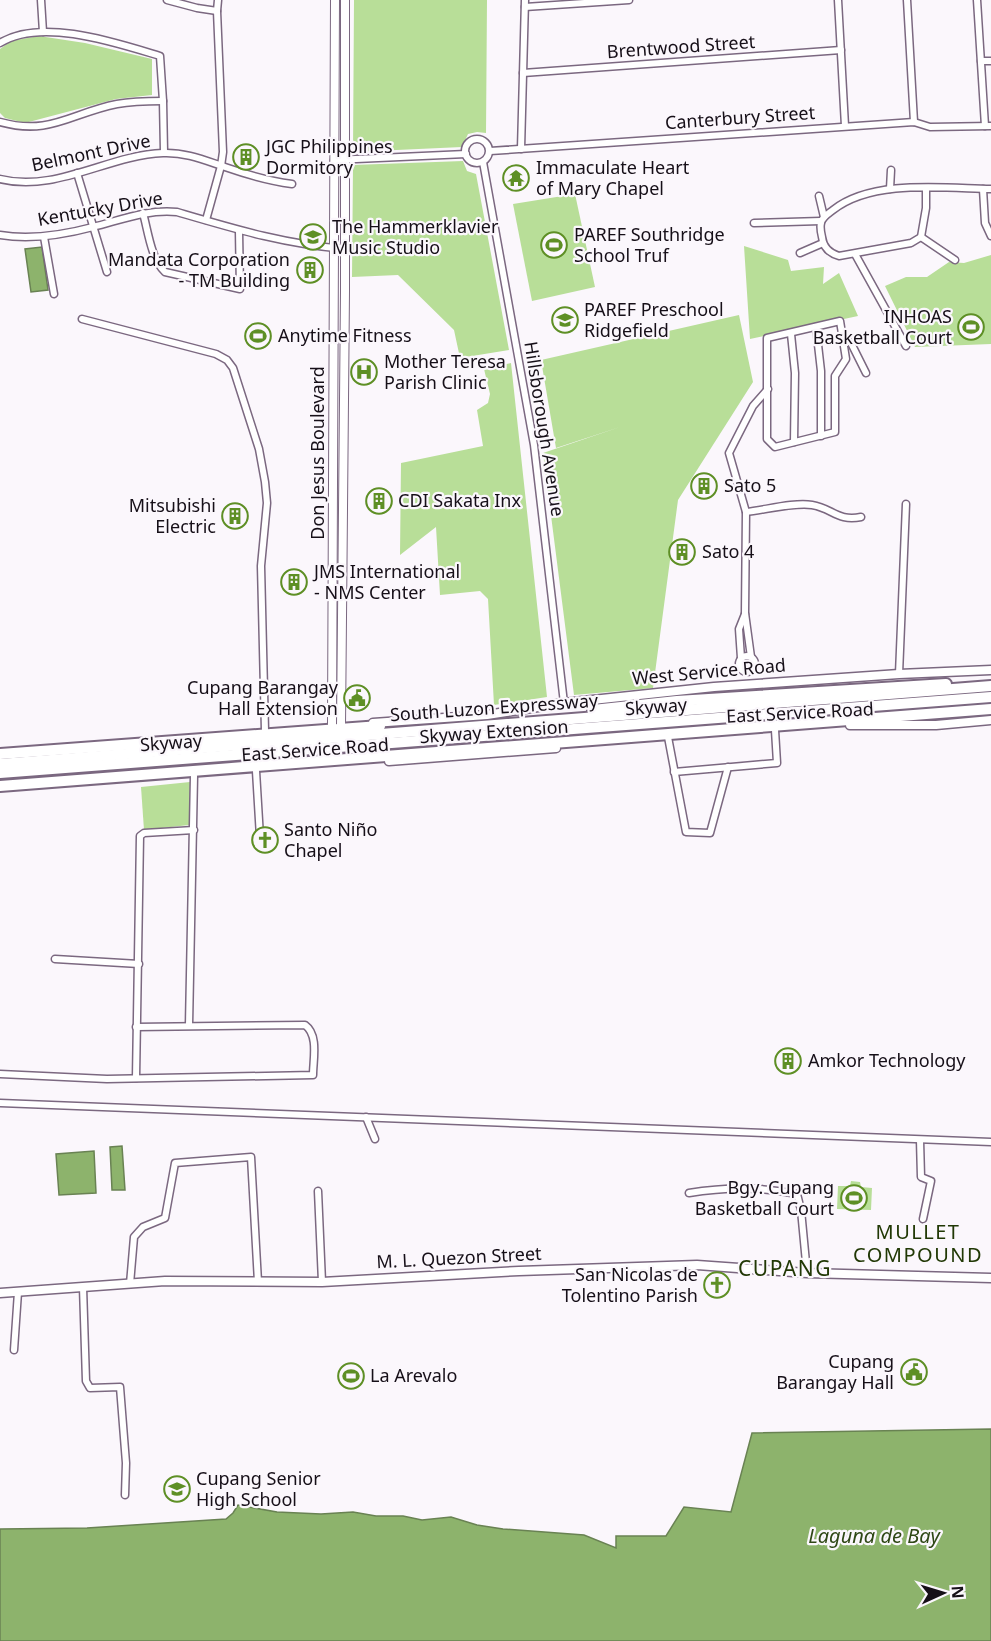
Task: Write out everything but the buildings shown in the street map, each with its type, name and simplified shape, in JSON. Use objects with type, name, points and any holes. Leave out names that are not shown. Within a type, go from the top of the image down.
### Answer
[{"type":"highway","name":"Skyway Extension","points":[[0,753],[931,683],[991,685]]},
{"type":"highway","name":"South Luzon Expressway","points":[[0,765],[991,685]]},
{"type":"highway","name":"Skyway","points":[[0,765],[991,692]]},
{"type":"highway","name":"Skyway","points":[[0,773],[991,698]]},
{"type":"highway","name":"South Luzon Expressway","points":[[0,779],[991,704]]},
{"type":"highway","name":"Skyway Extension","points":[[0,788],[991,710]]},
{"type":"main road","name":"West Service Road","points":[[0,753],[487,715],[564,703],[749,685],[991,670]]},
{"type":"main road","name":"East Service Road","points":[[0,788],[194,776],[833,725],[936,725],[991,720]]},
{"type":"main road","name":"M. L. Quezon Street","points":[[0,1293],[165,1281],[322,1282],[519,1271],[697,1265],[807,1273],[991,1278]]},
{"type":"street","points":[[41,0],[44,32]]},
{"type":"street","points":[[167,0],[217,11]]},
{"type":"street","points":[[206,220],[223,152],[218,0]]},
{"type":"street","name":"Don Jesus Boulevard","points":[[334,0],[332,574],[337,726]]},
{"type":"street","name":"Don Jesus Boulevard","points":[[337,726],[342,574],[345,0]]},
{"type":"street","points":[[521,149],[525,4],[629,0]]},
{"type":"street","points":[[838,0],[845,126]]},
{"type":"street","points":[[907,0],[914,122]]},
{"type":"street","points":[[977,0],[988,126]]},
{"type":"street","points":[[0,43],[7,38],[44,32],[84,35],[160,56],[164,101],[164,152]]},
{"type":"street","name":"Brentwood Street","points":[[523,73],[841,50]]},
{"type":"street","points":[[981,61],[991,61]]},
{"type":"street","points":[[0,122],[16,126],[40,127],[116,104],[164,101]]},
{"type":"street","name":"Canterbury Street","points":[[490,151],[914,122],[930,128],[988,126]]},
{"type":"street","points":[[476,139],[484,141],[490,151],[483,162],[475,163],[467,158],[466,146],[476,139]]},
{"type":"street","name":"Belmont Drive","points":[[0,179],[27,182],[76,173],[128,158],[164,152],[191,156],[268,181],[292,184]]},
{"type":"street","points":[[334,160],[466,154]]},
{"type":"street","name":"Hillsborough Avenue","points":[[483,162],[534,446],[564,703]]},
{"type":"street","points":[[890,189],[891,170]]},
{"type":"street","points":[[76,173],[107,272]]},
{"type":"street","points":[[921,237],[926,188]]},
{"type":"street","points":[[754,223],[823,219],[846,200],[890,189],[991,189]]},
{"type":"street","points":[[983,189],[985,224],[990,234]]},
{"type":"street","points":[[334,192],[345,192]]},
{"type":"street","points":[[819,196],[823,219],[823,243],[834,254],[855,255],[911,243],[921,237]]},
{"type":"street","name":"Kentucky Drive","points":[[0,235],[44,237],[93,227],[143,213],[162,211],[177,212],[239,231],[291,243],[345,249]]},
{"type":"street","points":[[143,213],[156,258],[165,272],[240,289],[239,231]]},
{"type":"street","points":[[44,237],[54,294]]},
{"type":"street","points":[[921,237],[955,260]]},
{"type":"street","points":[[800,253],[823,243]]},
{"type":"street","points":[[855,255],[905,344]]},
{"type":"street","points":[[82,319],[216,354],[227,360],[233,368],[259,449],[267,502],[261,566],[265,731]]},
{"type":"street","points":[[840,321],[846,359],[835,376],[835,432],[775,447],[767,439],[767,338],[791,334],[840,321]]},
{"type":"street","points":[[816,327],[821,371],[821,436]]},
{"type":"street","points":[[791,334],[795,373],[794,442]]},
{"type":"street","points":[[842,334],[851,343],[866,373]]},
{"type":"street","points":[[846,359],[857,357]]},
{"type":"street","points":[[747,673],[755,663],[751,657],[745,613],[746,512],[729,453],[753,406],[768,389]]},
{"type":"street","points":[[753,406],[766,413]]},
{"type":"street","points":[[746,512],[809,504],[823,507],[846,519],[861,517]]},
{"type":"street","points":[[899,674],[906,504]]},
{"type":"street","points":[[332,574],[342,574]]},
{"type":"street","points":[[745,613],[739,628],[741,656],[739,668],[742,672],[747,673]]},
{"type":"street","points":[[741,656],[751,657]]},
{"type":"street","points":[[747,673],[749,685]]},
{"type":"street","points":[[674,772],[777,763],[775,730]]},
{"type":"street","points":[[668,737],[686,832],[710,833],[729,767]]},
{"type":"street","points":[[256,771],[260,837]]},
{"type":"street","points":[[189,1025],[194,776]]},
{"type":"street","points":[[136,1078],[140,836],[144,833],[194,830]]},
{"type":"street","points":[[55,959],[139,964]]},
{"type":"street","points":[[0,1074],[70,1078],[313,1075],[314,1037],[309,1027],[305,1025],[136,1027]]},
{"type":"street","points":[[0,1102],[991,1142]]},
{"type":"street","points":[[366,1117],[375,1139]]},
{"type":"street","points":[[920,1140],[921,1177],[931,1181],[923,1219]]},
{"type":"street","points":[[130,1284],[134,1237],[143,1227],[165,1218],[175,1163],[251,1157],[258,1282]]},
{"type":"street","points":[[689,1193],[710,1189],[778,1190],[797,1194],[801,1210],[807,1273]]},
{"type":"street","points":[[318,1191],[322,1282]]},
{"type":"street","points":[[83,1287],[86,1382],[90,1388],[120,1387],[126,1495]]},
{"type":"street","points":[[14,1350],[18,1292]]},
{"type":"shaded area","points":[[354,0],[487,0],[486,133],[468,134],[462,147],[353,152]]},
{"type":"shaded area","points":[[39,36],[85,43],[152,59],[152,95],[116,99],[25,123],[5,118],[0,113],[0,49],[11,41]]},
{"type":"shaded area","points":[[463,161],[467,171],[476,174],[509,350],[460,358],[454,330],[398,275],[352,277],[353,165]]},
{"type":"shaded area","name":"PAREF Southridge School Truf","points":[[575,194],[595,287],[532,301],[513,204]]},
{"type":"shaded area","points":[[744,246],[788,260],[791,271],[824,267],[823,284],[839,273],[858,316],[750,339]]},
{"type":"shaded area","points":[[991,255],[991,344],[915,347],[885,286],[906,277],[927,277],[949,262],[964,263]]},
{"type":"shaded area","points":[[739,315],[753,382],[678,500],[653,688],[574,695],[543,453],[620,427],[556,448],[541,360]]},
{"type":"shaded area","points":[[511,363],[547,697],[494,705],[488,599],[480,591],[440,595],[436,527],[400,555],[401,463],[483,446],[477,410],[488,403],[490,394],[484,369]]},
{"type":"shaded area","points":[[190,782],[189,825],[144,830],[141,787]]},
{"type":"shaded area","name":"Bgy. Cupang Basketball Court","points":[[851,1181],[860,1182],[861,1187],[872,1188],[871,1210],[837,1209],[838,1186],[850,1186]]},
{"type":"water","points":[[42,247],[48,290],[31,292],[25,249]]},
{"type":"water","points":[[122,1146],[125,1190],[112,1190],[110,1147]]},
{"type":"water","points":[[94,1151],[96,1193],[59,1195],[56,1154]]},
{"type":"water","name":"Laguna de Bay","points":[[991,1429],[991,1641],[0,1641],[0,1529],[87,1528],[226,1519],[238,1505],[277,1512],[321,1514],[353,1512],[422,1520],[451,1517],[477,1525],[503,1529],[584,1535],[616,1548],[616,1536],[666,1536],[684,1507],[731,1512],[752,1433]]},
{"type":"place","name":"JGC Philippines Dormitory","points":[[246,157]]},
{"type":"place","name":"Immaculate Heart of Mary Chapel","points":[[516,178]]},
{"type":"place","name":"The Hammerklavier Music Studio","points":[[313,237]]},
{"type":"place","name":"PAREF Southridge School Truf","points":[[554,245]]},
{"type":"place","name":"Mandata Corporation - TM Building","points":[[310,270]]},
{"type":"place","name":"PAREF Preschool Ridgefield","points":[[565,320]]},
{"type":"place","name":"INHOAS Basketball Court","points":[[971,327]]},
{"type":"place","name":"Anytime Fitness","points":[[258,336]]},
{"type":"place","name":"Mother Teresa Parish Clinic","points":[[364,372]]},
{"type":"place","name":"Sato 5","points":[[704,486]]},
{"type":"place","name":"CDI Sakata Inx","points":[[379,501]]},
{"type":"place","name":"Mitsubishi Electric","points":[[235,516]]},
{"type":"place","name":"Sato 4","points":[[682,552]]},
{"type":"place","name":"JMS International - NMS Center","points":[[294,582]]},
{"type":"place","name":"Cupang Barangay Hall Extension","points":[[357,698]]},
{"type":"place","name":"Santo Niño Chapel","points":[[265,840]]},
{"type":"place","name":"Amkor Technology","points":[[788,1061]]},
{"type":"place","name":"Bgy. Cupang Basketball Court","points":[[854,1198]]},
{"type":"place","name":"San Nicolas de Tolentino Parish","points":[[717,1285]]},
{"type":"place","name":"Cupang Barangay Hall","points":[[914,1372]]},
{"type":"place","name":"La Arevalo","points":[[351,1376]]},
{"type":"place","name":"Cupang Senior High School","points":[[177,1489]]},
{"type":"district","name":"MULLET COMPOUND","points":[[918,1244]]},
{"type":"district","name":"CUPANG","points":[[785,1269]]}]
